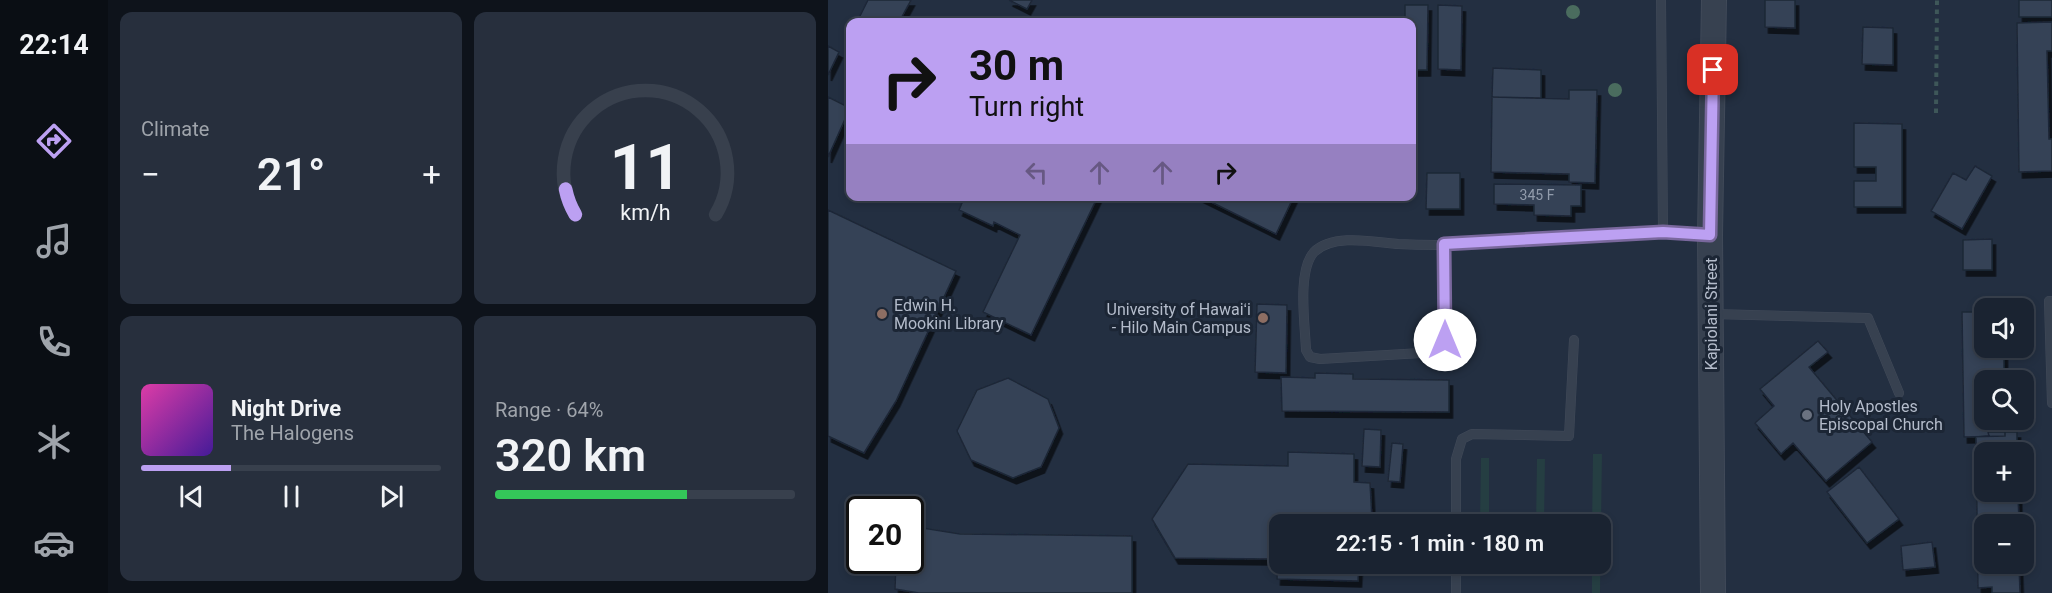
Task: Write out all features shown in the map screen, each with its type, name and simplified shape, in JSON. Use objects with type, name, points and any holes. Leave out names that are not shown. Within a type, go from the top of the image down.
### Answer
[{"type":"street","name":"Kapiolani Street","points":[[1713,593],[1710,235],[1714,0]]},
{"type":"lane","points":[[1661,0],[1663,232]]},
{"type":"lane","points":[[1444,244],[1445,340],[1438,352],[1320,359],[1310,357],[1306,350],[1305,268],[1314,252],[1326,244],[1347,241],[1444,244],[1663,232],[1710,235]]},
{"type":"lane","points":[[2052,301],[2049,301],[2052,403]]},
{"type":"lane","points":[[1711,314],[1868,318],[1899,393]]},
{"type":"lane","points":[[1456,514],[1456,459],[1462,439],[1472,434],[1569,436],[1574,340]]},
{"type":"lane","points":[[1456,574],[1456,593]]},
{"type":"path","points":[[1936,113],[1937,0]]},
{"type":"green space","points":[[1593,454],[1602,454],[1601,514],[1592,514]]},
{"type":"green space","points":[[1481,458],[1489,458],[1489,514],[1480,514]]},
{"type":"green space","points":[[1537,459],[1545,459],[1544,514],[1536,514]]},
{"type":"green space","points":[[1592,574],[1600,574],[1600,593],[1592,593]]},
{"type":"building","points":[[868,0],[911,0],[901,18],[859,18]]},
{"type":"building","points":[[1009,0],[1032,0],[1027,9]]},
{"type":"building","points":[[1765,0],[1795,0],[1795,28],[1765,27]]},
{"type":"building","points":[[2019,0],[2052,0],[2052,17],[2019,17]]},
{"type":"building","points":[[1405,5],[1428,5],[1427,70],[1416,70],[1416,18],[1405,18]]},
{"type":"building","points":[[1438,5],[1462,6],[1461,70],[1438,69]]},
{"type":"building","points":[[2052,22],[2052,51],[2047,51],[2052,171],[2019,172],[2017,23]]},
{"type":"building","points":[[1863,27],[1893,28],[1893,65],[1862,64]]},
{"type":"building","points":[[828,46],[839,52],[828,75]]},
{"type":"building","points":[[1493,68],[1541,70],[1541,98],[1492,97]]},
{"type":"building","points":[[1569,90],[1597,90],[1595,183],[1569,182],[1569,174],[1491,172],[1492,97],[1569,99]]},
{"type":"building","points":[[828,97],[846,106],[846,117],[828,157]]},
{"type":"building","points":[[1854,123],[1902,124],[1902,207],[1854,207],[1854,181],[1876,181],[1876,167],[1854,167]]},
{"type":"building","points":[[1975,166],[1992,176],[1962,229],[1931,211],[1953,173],[1966,180]]},
{"type":"building","points":[[1427,173],[1460,173],[1460,209],[1426,209]]},
{"type":"building","points":[[1494,184],[1581,185],[1581,206],[1571,206],[1571,216],[1534,215],[1534,205],[1494,204]]},
{"type":"building","points":[[963,201],[1096,201],[1031,335],[983,312],[1020,235],[994,222],[993,226],[959,210]]},
{"type":"building","points":[[1209,201],[1292,201],[1276,234]]},
{"type":"building","name":"Edwin H. Mookini Library","points":[[828,210],[956,271],[896,401],[864,453],[828,436]]},
{"type":"building","points":[[1992,239],[1992,270],[1963,270],[1963,240]]},
{"type":"building","points":[[1257,304],[1287,305],[1286,373],[1255,372]]},
{"type":"building","points":[[1962,312],[1974,312],[1974,358],[2004,358],[2004,370],[1974,370],[1974,430],[2005,430],[2005,436],[1964,437]]},
{"type":"building","name":"Holy Apostles Episcopal Church","points":[[1818,341],[1828,352],[1809,367],[1872,442],[1826,481],[1793,443],[1781,454],[1755,423],[1774,406],[1760,389]]},
{"type":"building","points":[[1315,373],[1353,374],[1353,379],[1449,380],[1449,412],[1282,411],[1281,377],[1315,378]]},
{"type":"building","points":[[1008,378],[1048,399],[1059,428],[1041,467],[1013,478],[971,460],[957,431],[977,390]]},
{"type":"building","points":[[1364,429],[1381,430],[1380,467],[1362,466]]},
{"type":"building","points":[[1988,432],[2017,432],[2017,442],[1976,442],[1976,437],[1989,436]]},
{"type":"building","points":[[1392,443],[1403,444],[1400,482],[1388,481]]},
{"type":"building","points":[[1288,452],[1354,454],[1354,482],[1370,483],[1372,514],[1269,514],[1269,559],[1175,558],[1152,519],[1188,464],[1288,466]]},
{"type":"building","points":[[1859,467],[1899,519],[1867,543],[1827,492]]},
{"type":"building","points":[[1977,502],[2018,502],[2019,514],[1977,514]]},
{"type":"building","points":[[924,528],[960,534],[1132,536],[1132,593],[919,593],[895,589],[896,574],[924,574]]},
{"type":"building","points":[[1932,542],[1935,567],[1903,570],[1901,546]]},
{"type":"building","points":[[1277,574],[1358,574],[1358,581],[1277,579]]},
{"type":"building","points":[[1978,574],[2019,574],[2020,593],[1992,593],[1992,587],[1978,588]]},
{"type":"place","name":"Edwin H. Mookini Library","points":[[882,314]]},
{"type":"place","name":"University of Hawaiʻi - Hilo Main Campus","points":[[1263,318]]},
{"type":"place","name":"Holy Apostles Episcopal Church","points":[[1807,415]]},
{"type":"route","points":[[1445,340],[1444,244],[1663,232],[1710,235],[1713,70]]}]
